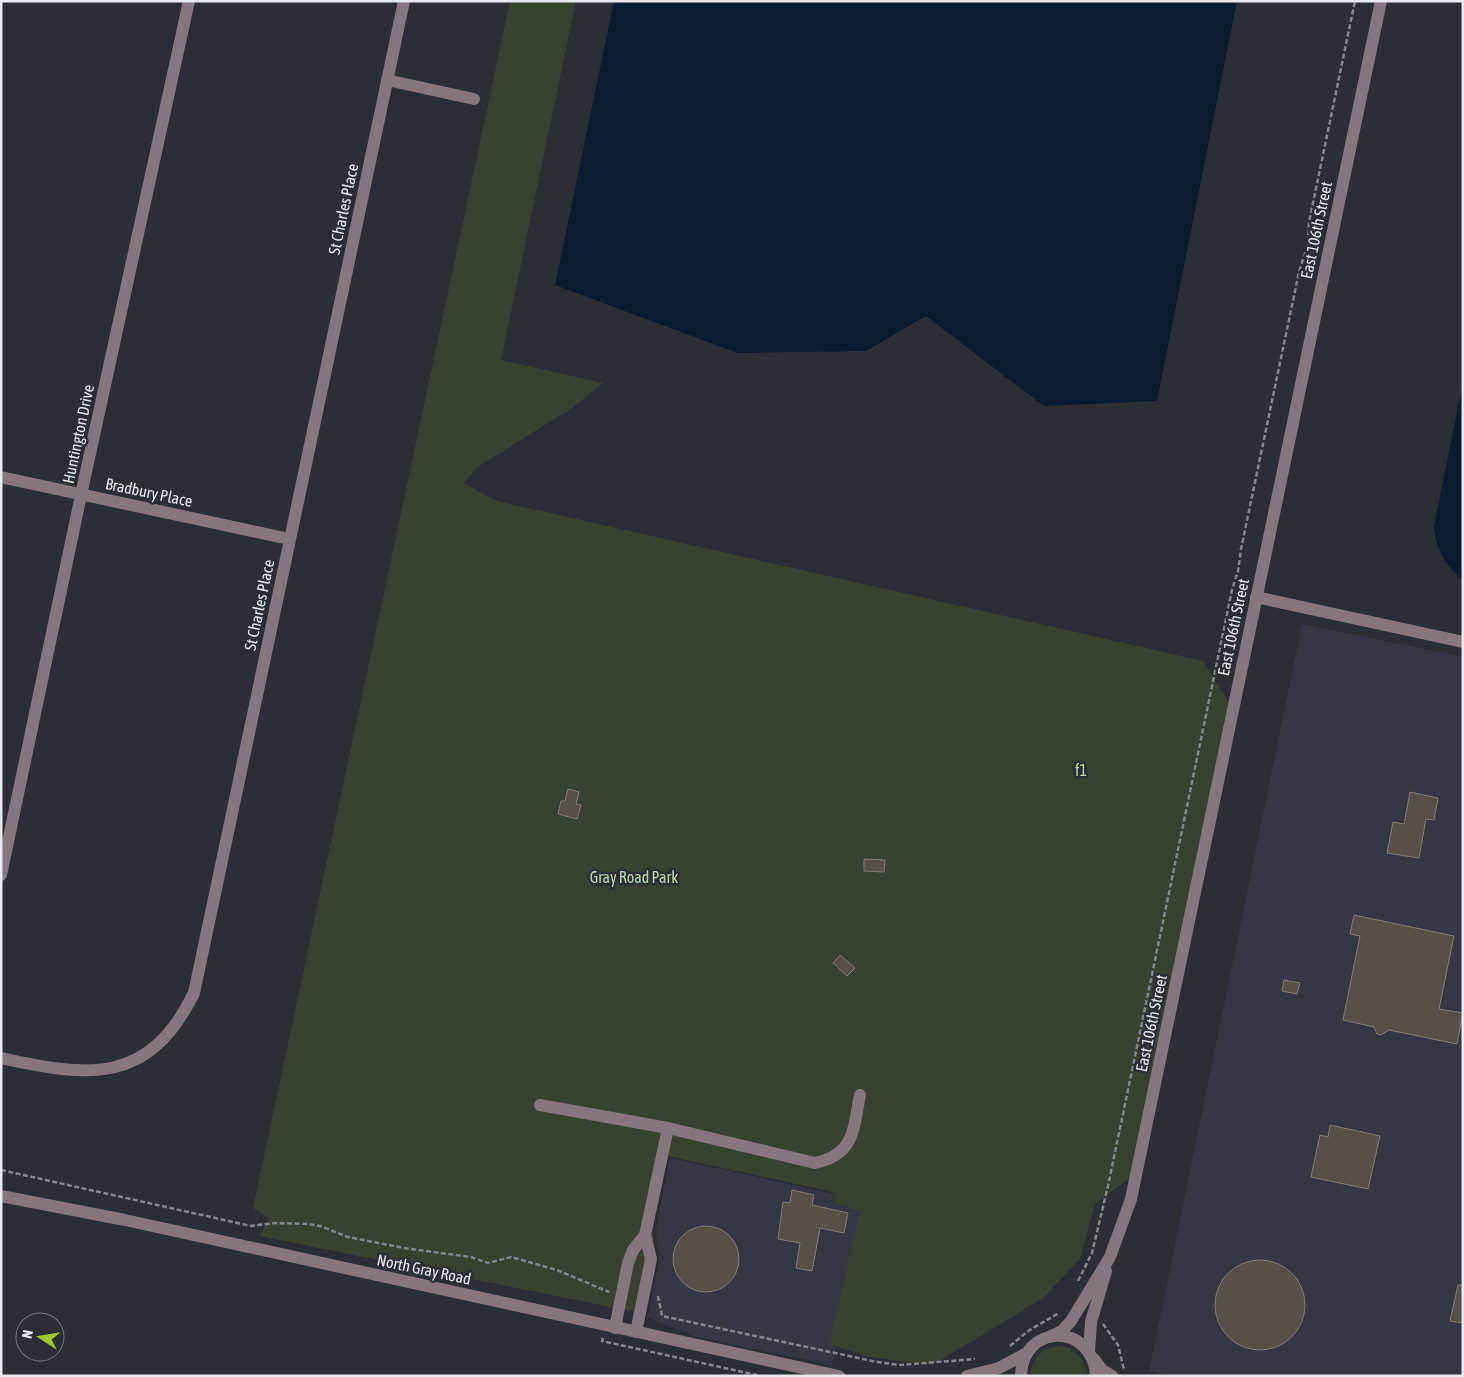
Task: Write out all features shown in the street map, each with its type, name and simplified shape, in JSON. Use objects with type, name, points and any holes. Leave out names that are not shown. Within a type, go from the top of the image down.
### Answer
[{"type":"street","name":"Huntington Drive","points":[[1,875],[81,495],[190,1]]},
{"type":"street","name":"St Charles Place","points":[[1,1058],[76,1072],[118,1067],[137,1059],[168,1036],[183,1015],[194,993],[404,1]]},
{"type":"street","name":"East 106th Street","points":[[1096,1376],[1090,1354],[1092,1322],[1110,1257],[1124,1221],[1135,1181],[1381,1]]},
{"type":"street","points":[[387,80],[474,99]]},
{"type":"street","name":"Bradbury Place","points":[[1,477],[289,539]]},
{"type":"street","points":[[1256,597],[1463,642]]},
{"type":"street","points":[[540,1105],[668,1128],[815,1163],[832,1159],[844,1150],[853,1131],[860,1096]]},
{"type":"street","points":[[610,1326],[631,1256],[645,1236],[668,1128]]},
{"type":"street","name":"North Gray Road","points":[[1,1196],[125,1220],[839,1376]]},
{"type":"street","points":[[636,1332],[651,1259],[645,1236]]},
{"type":"street","name":"East 106th Street","points":[[1026,1353],[1040,1340],[1062,1331],[1072,1321],[1110,1257]]},
{"type":"street","points":[[1049,1337],[1062,1336],[1074,1339],[1090,1354],[1102,1370],[1118,1375]]},
{"type":"street","points":[[967,1376],[998,1368],[1026,1353]]},
{"type":"street","points":[[1021,1376],[1022,1363],[1026,1353]]},
{"type":"path","points":[[1077,1283],[1092,1253],[1108,1186],[1299,272],[1308,244],[1309,222],[1355,1]]},
{"type":"path","points":[[1,1170],[251,1226],[275,1223],[308,1224],[320,1226],[348,1236],[404,1248],[471,1257],[488,1262],[511,1257],[558,1270],[614,1294],[622,1290]]},
{"type":"path","points":[[645,1291],[657,1291],[662,1316],[877,1362],[900,1365],[928,1364],[984,1358]]},
{"type":"path","points":[[1008,1347],[1028,1331],[1061,1311]]},
{"type":"path","points":[[1097,1323],[1106,1326],[1116,1341],[1122,1356],[1118,1375]]},
{"type":"path","points":[[610,1326],[602,1341],[760,1376]]},
{"type":"shaded area","points":[[1302,624],[1463,657],[1463,1376],[1169,1376],[1149,1371]]},
{"type":"shaded area","points":[[670,1158],[866,1201],[832,1365],[693,1336],[648,1317],[659,1261],[656,1228]]},
{"type":"green space","points":[[510,1],[576,1],[501,360],[603,383],[572,408],[476,468],[464,483],[493,500],[1203,661],[1230,705],[1130,1178],[1095,1204],[1080,1259],[1042,1299],[932,1365],[870,1357],[829,1344],[860,1211],[835,1203],[833,1192],[668,1156],[653,1228],[655,1265],[645,1314],[260,1236],[269,1218],[253,1208]]},
{"type":"green space","points":[[1059,1346],[1070,1349],[1079,1355],[1087,1376],[1030,1376],[1038,1355],[1047,1349]]},
{"type":"water","points":[[614,1],[1237,1],[1157,401],[1044,406],[926,316],[866,351],[737,353],[555,285]]},
{"type":"water","points":[[1463,382],[1463,580],[1451,569],[1442,556],[1434,526]]},
{"type":"building","points":[[568,789],[579,792],[576,804],[581,805],[577,819],[558,814],[561,801],[565,801]]},
{"type":"building","points":[[1410,792],[1438,798],[1434,820],[1426,819],[1419,858],[1387,853],[1393,822],[1404,824]]},
{"type":"building","points":[[864,859],[885,860],[884,872],[864,871]]},
{"type":"building","points":[[1354,915],[1454,936],[1439,1009],[1463,1013],[1457,1044],[1389,1030],[1381,1035],[1377,1034],[1374,1027],[1343,1020],[1360,936],[1350,934]]},
{"type":"building","points":[[840,955],[855,968],[847,976],[833,963]]},
{"type":"building","points":[[1284,980],[1300,983],[1297,994],[1282,991]]},
{"type":"building","points":[[1330,1125],[1380,1136],[1368,1189],[1311,1177],[1320,1135],[1328,1137]]},
{"type":"building","points":[[792,1190],[814,1195],[812,1205],[848,1213],[844,1233],[820,1228],[812,1271],[796,1268],[800,1243],[778,1239],[783,1202],[790,1203]]},
{"type":"building","points":[[699,1226],[713,1226],[725,1231],[734,1240],[739,1252],[737,1272],[730,1283],[713,1292],[699,1292],[687,1287],[678,1278],[673,1266],[673,1252],[678,1240],[687,1231]]},
{"type":"building","points":[[1260,1260],[1277,1263],[1292,1273],[1302,1288],[1305,1305],[1302,1322],[1292,1337],[1277,1347],[1260,1350],[1243,1347],[1228,1337],[1218,1322],[1215,1305],[1218,1288],[1228,1273],[1243,1263]]},
{"type":"building","points":[[1458,1285],[1463,1285],[1463,1323],[1450,1321]]},
{"type":"park label","name":"f1","points":[[1081,770]]},
{"type":"park label","name":"Gray Road Park","points":[[634,877]]}]
